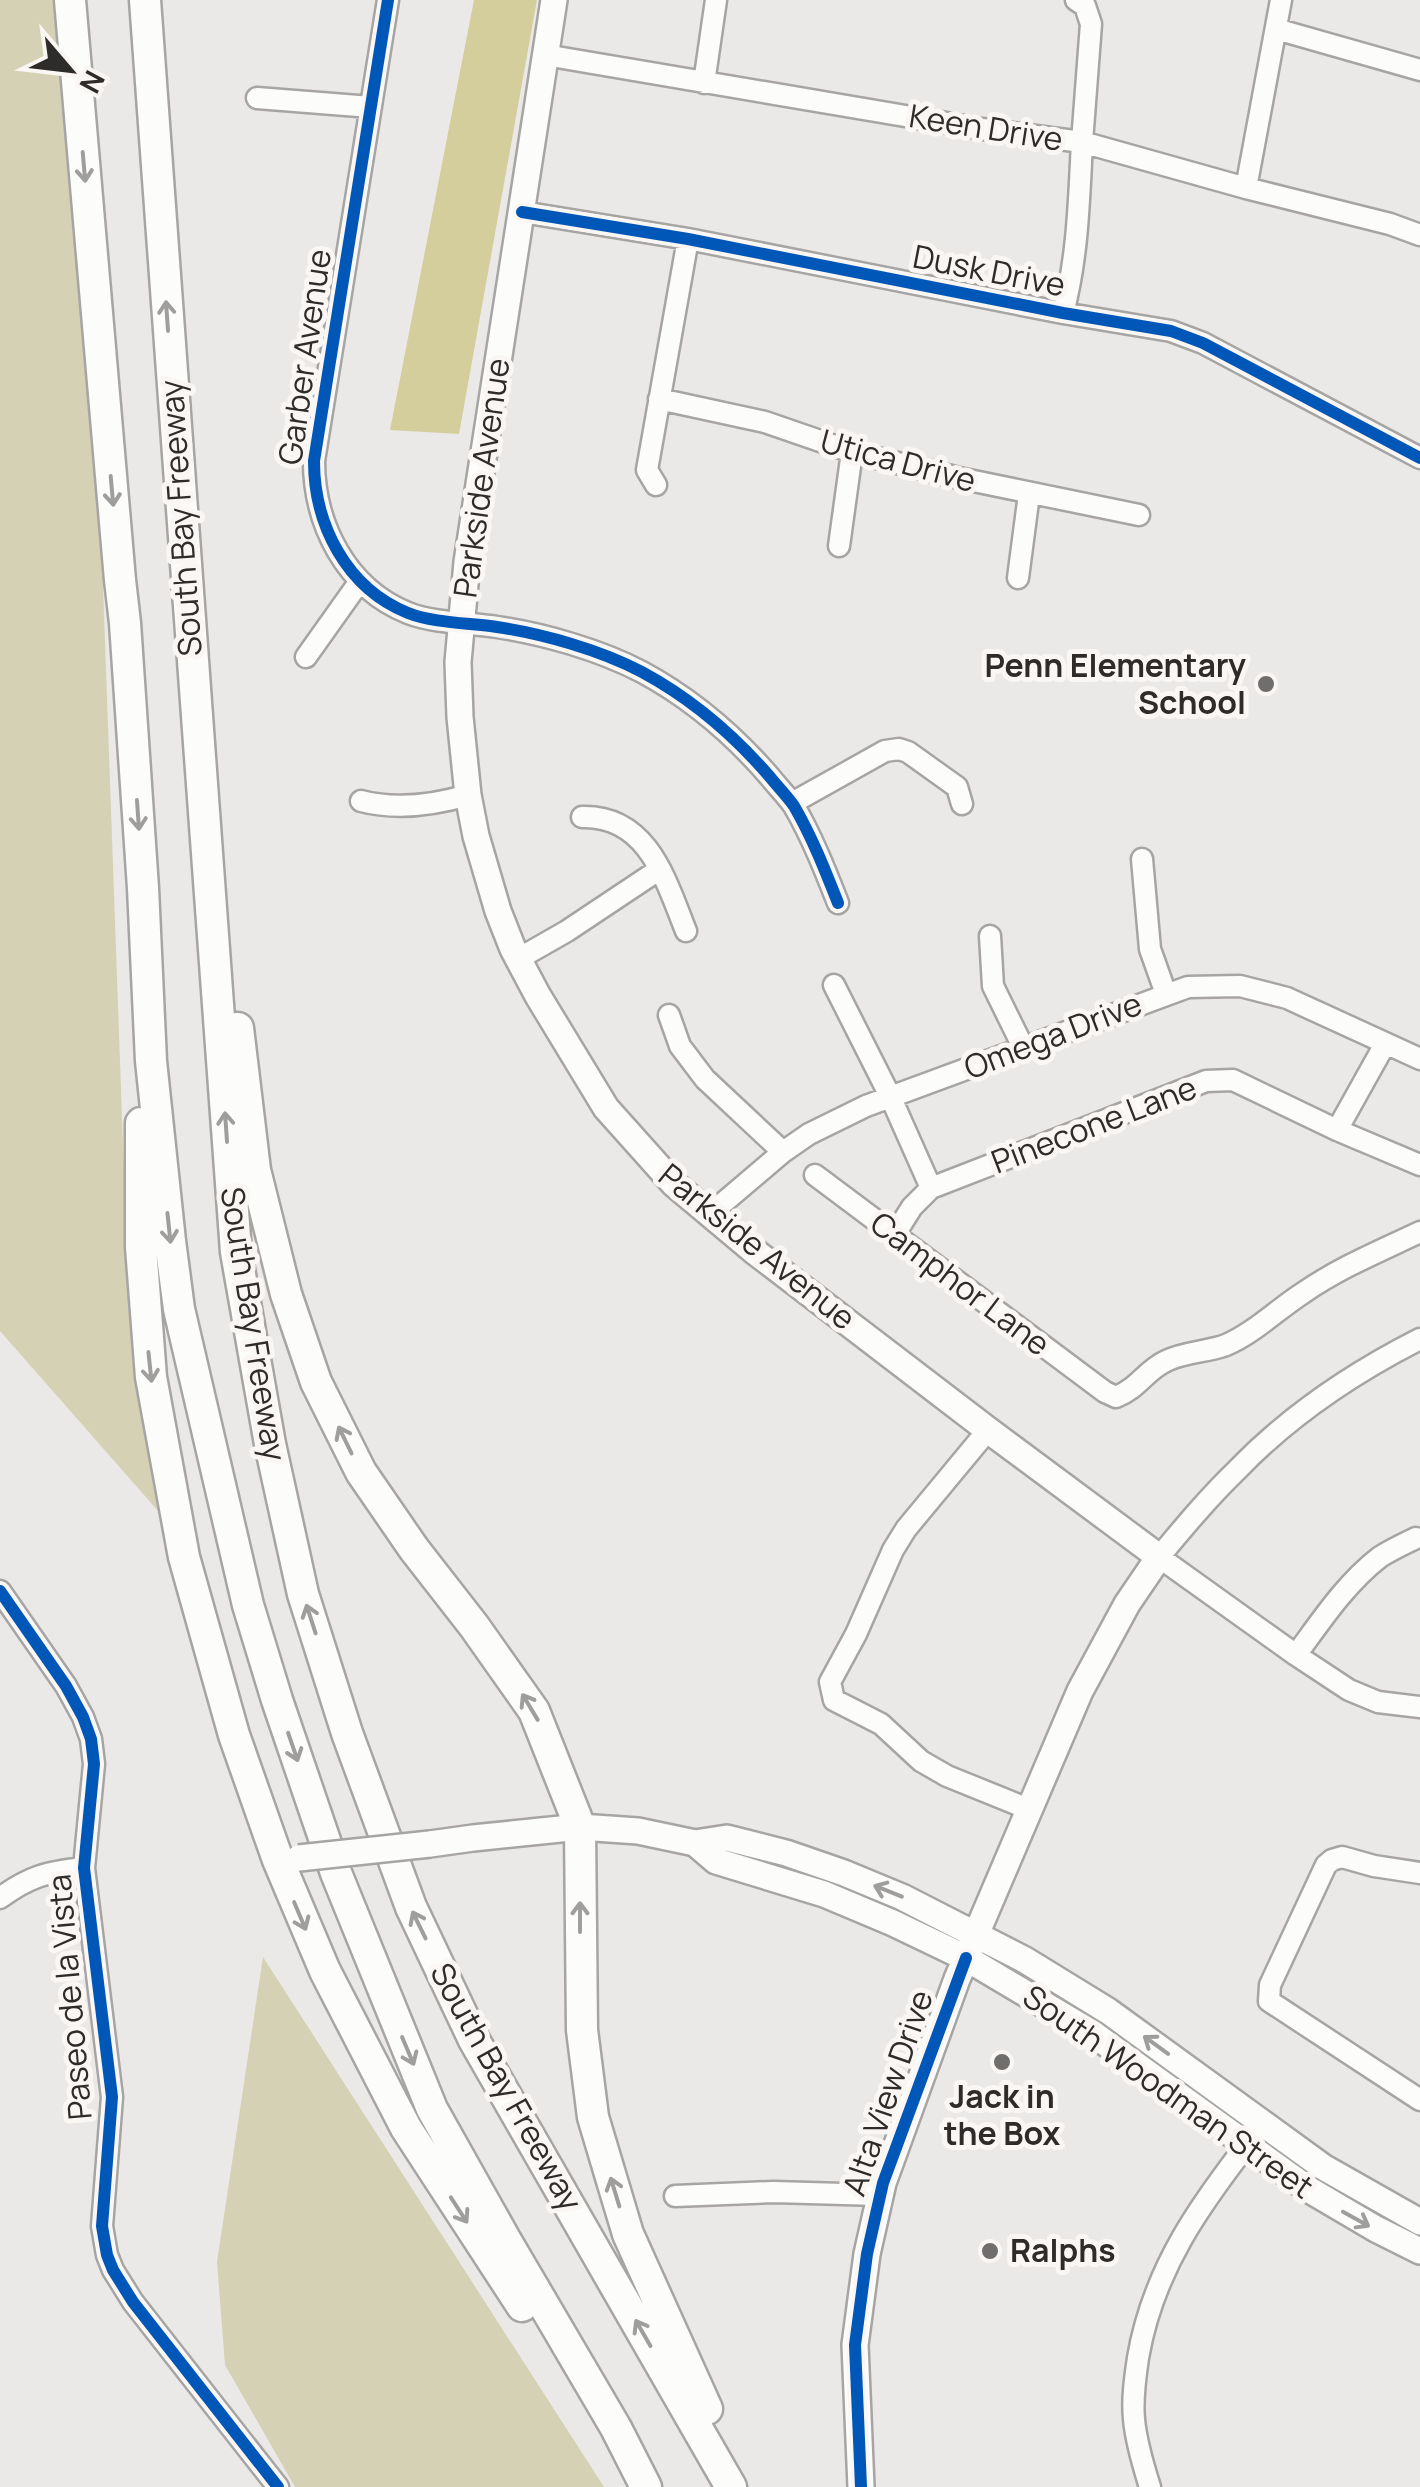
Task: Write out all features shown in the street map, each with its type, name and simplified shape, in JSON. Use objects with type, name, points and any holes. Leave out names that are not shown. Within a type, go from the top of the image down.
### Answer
[{"type":"highway","name":"South Bay Freeway","points":[[70,0],[125,623],[151,1061],[179,1309],[248,1605],[330,1856],[377,1978],[432,2109],[646,2487]]},
{"type":"highway","name":"South Bay Freeway","points":[[145,0],[236,1252],[270,1444],[303,1594],[347,1733],[410,1908],[491,2070],[729,2482]]},
{"type":"highway","points":[[199,762],[256,1170],[286,1294],[316,1382],[361,1472],[534,1711],[580,1827],[582,2030],[593,2117],[628,2234],[706,2408],[729,2482]]},
{"type":"highway","points":[[151,1061],[142,1109],[140,1204],[144,1306],[157,1414],[184,1556],[234,1735],[288,1859],[324,1971],[406,2128],[636,2487]]},
{"type":"main road","name":"Parkside Avenue","points":[[554,0],[467,562],[461,623],[459,698],[468,795],[498,911],[518,958],[606,1108],[674,1184],[988,1430],[1159,1557]]},
{"type":"main road","name":"Alta View Drive","points":[[861,2487],[855,2345],[879,2195],[966,1958],[1080,1691],[1127,1604],[1159,1557]]},
{"type":"main road","name":"South Woodman Street","points":[[288,1859],[580,1827],[696,1843],[727,1838],[786,1853],[902,1897],[976,1933],[1108,2012],[1340,2210],[1420,2251]]},
{"type":"main road","name":"South Woodman Street","points":[[696,1843],[716,1861],[824,1894],[966,1958],[1254,2135],[1323,2167],[1420,2222]]},
{"type":"street","name":"Garber Avenue","points":[[388,0],[314,461],[316,494],[324,526],[360,581],[412,615],[503,628],[579,646],[640,671],[714,720],[792,803],[838,903]]},
{"type":"street","points":[[704,82],[716,0]]},
{"type":"street","points":[[1246,188],[1280,0]]},
{"type":"street","points":[[1063,313],[1080,223],[1091,24],[1081,3]]},
{"type":"street","points":[[1276,29],[1420,70]]},
{"type":"street","name":"Keen Drive","points":[[545,55],[1082,142],[1420,235]]},
{"type":"street","points":[[257,98],[371,107]]},
{"type":"street","name":"Dusk Drive","points":[[522,212],[688,239],[1170,331],[1203,342],[1420,458]]},
{"type":"street","points":[[656,485],[646,470],[688,239]]},
{"type":"street","name":"Utica Drive","points":[[659,399],[765,422],[852,452],[1029,494],[1139,515]]},
{"type":"street","points":[[839,546],[852,452]]},
{"type":"street","points":[[1018,578],[1029,494]]},
{"type":"street","points":[[306,657],[360,581]]},
{"type":"street","points":[[792,803],[885,751],[899,750],[908,752],[956,787],[962,804]]},
{"type":"street","points":[[361,801],[380,806],[439,803],[468,795]]},
{"type":"street","points":[[582,817],[618,823],[649,848],[686,931]]},
{"type":"street","points":[[1142,859],[1150,949],[1166,994]]},
{"type":"street","points":[[518,958],[567,931],[660,869]]},
{"type":"street","points":[[990,936],[993,986],[1023,1046]]},
{"type":"street","points":[[834,986],[931,1188]]},
{"type":"street","name":"Omega Drive","points":[[710,1214],[783,1152],[809,1134],[866,1106],[1188,988],[1240,986],[1287,998],[1420,1059]]},
{"type":"street","points":[[670,1015],[680,1046],[706,1078],[783,1152]]},
{"type":"street","points":[[1337,1130],[1385,1044]]},
{"type":"street","name":"Pinecone Lane","points":[[894,1234],[931,1188],[1206,1081],[1233,1080],[1420,1164]]},
{"type":"street","name":"Camphor Lane","points":[[815,1175],[1116,1397],[1132,1390],[1168,1360],[1226,1345],[1305,1291],[1420,1232]]},
{"type":"street","name":"Alta View Drive","points":[[1159,1557],[1239,1467],[1280,1430],[1349,1379],[1420,1339]]},
{"type":"street","points":[[988,1430],[906,1529],[830,1682],[834,1700],[882,1724],[920,1760],[947,1776],[1031,1810]]},
{"type":"street","points":[[1296,1655],[1361,1575],[1381,1557],[1416,1538]]},
{"type":"street","name":"Parkside Avenue","points":[[1159,1557],[1349,1690],[1391,1704],[1420,1707]]},
{"type":"street","name":"Paseo de la Vista","points":[[0,1591],[66,1686],[84,1717],[91,1739],[94,1764],[84,1868],[112,2097],[102,2226],[107,2255],[133,2302],[278,2487]]},
{"type":"street","points":[[1420,1873],[1342,1857],[1332,1860],[1319,1875],[1270,1985],[1269,2000],[1420,2100]]},
{"type":"street","points":[[0,1898],[48,1872],[84,1868]]},
{"type":"street","points":[[1150,2487],[1134,2420],[1138,2363],[1148,2317],[1185,2230],[1254,2135]]},
{"type":"street","points":[[675,2196],[772,2192],[879,2195]]},
{"type":"shaded area","points":[[0,0],[58,0],[96,390],[125,1201],[159,1512],[0,1331]]},
{"type":"shaded area","points":[[474,0],[537,0],[459,434],[390,430]]},
{"type":"shaded area","points":[[263,1957],[604,2487],[295,2487],[225,2365],[217,2262]]},
{"type":"cycle path","points":[[388,0],[314,461],[315,485],[327,530],[351,571],[367,588],[408,613],[515,630],[571,644],[626,664],[678,694],[741,746],[791,802],[838,903]]},
{"type":"cycle path","points":[[522,212],[688,239],[1171,331],[1203,343],[1420,458]]},
{"type":"cycle path","points":[[0,1591],[66,1686],[91,1739],[94,1764],[84,1868],[112,2097],[102,2226],[107,2255],[133,2302],[278,2487]]},
{"type":"cycle path","points":[[861,2487],[855,2345],[867,2254],[883,2183],[966,1958]]},
{"type":"place","name":"Penn Elementary School","points":[[1266,684]]},
{"type":"place","name":"Jack in the Box","points":[[1002,2062]]},
{"type":"place","name":"Ralphs","points":[[990,2251]]}]
